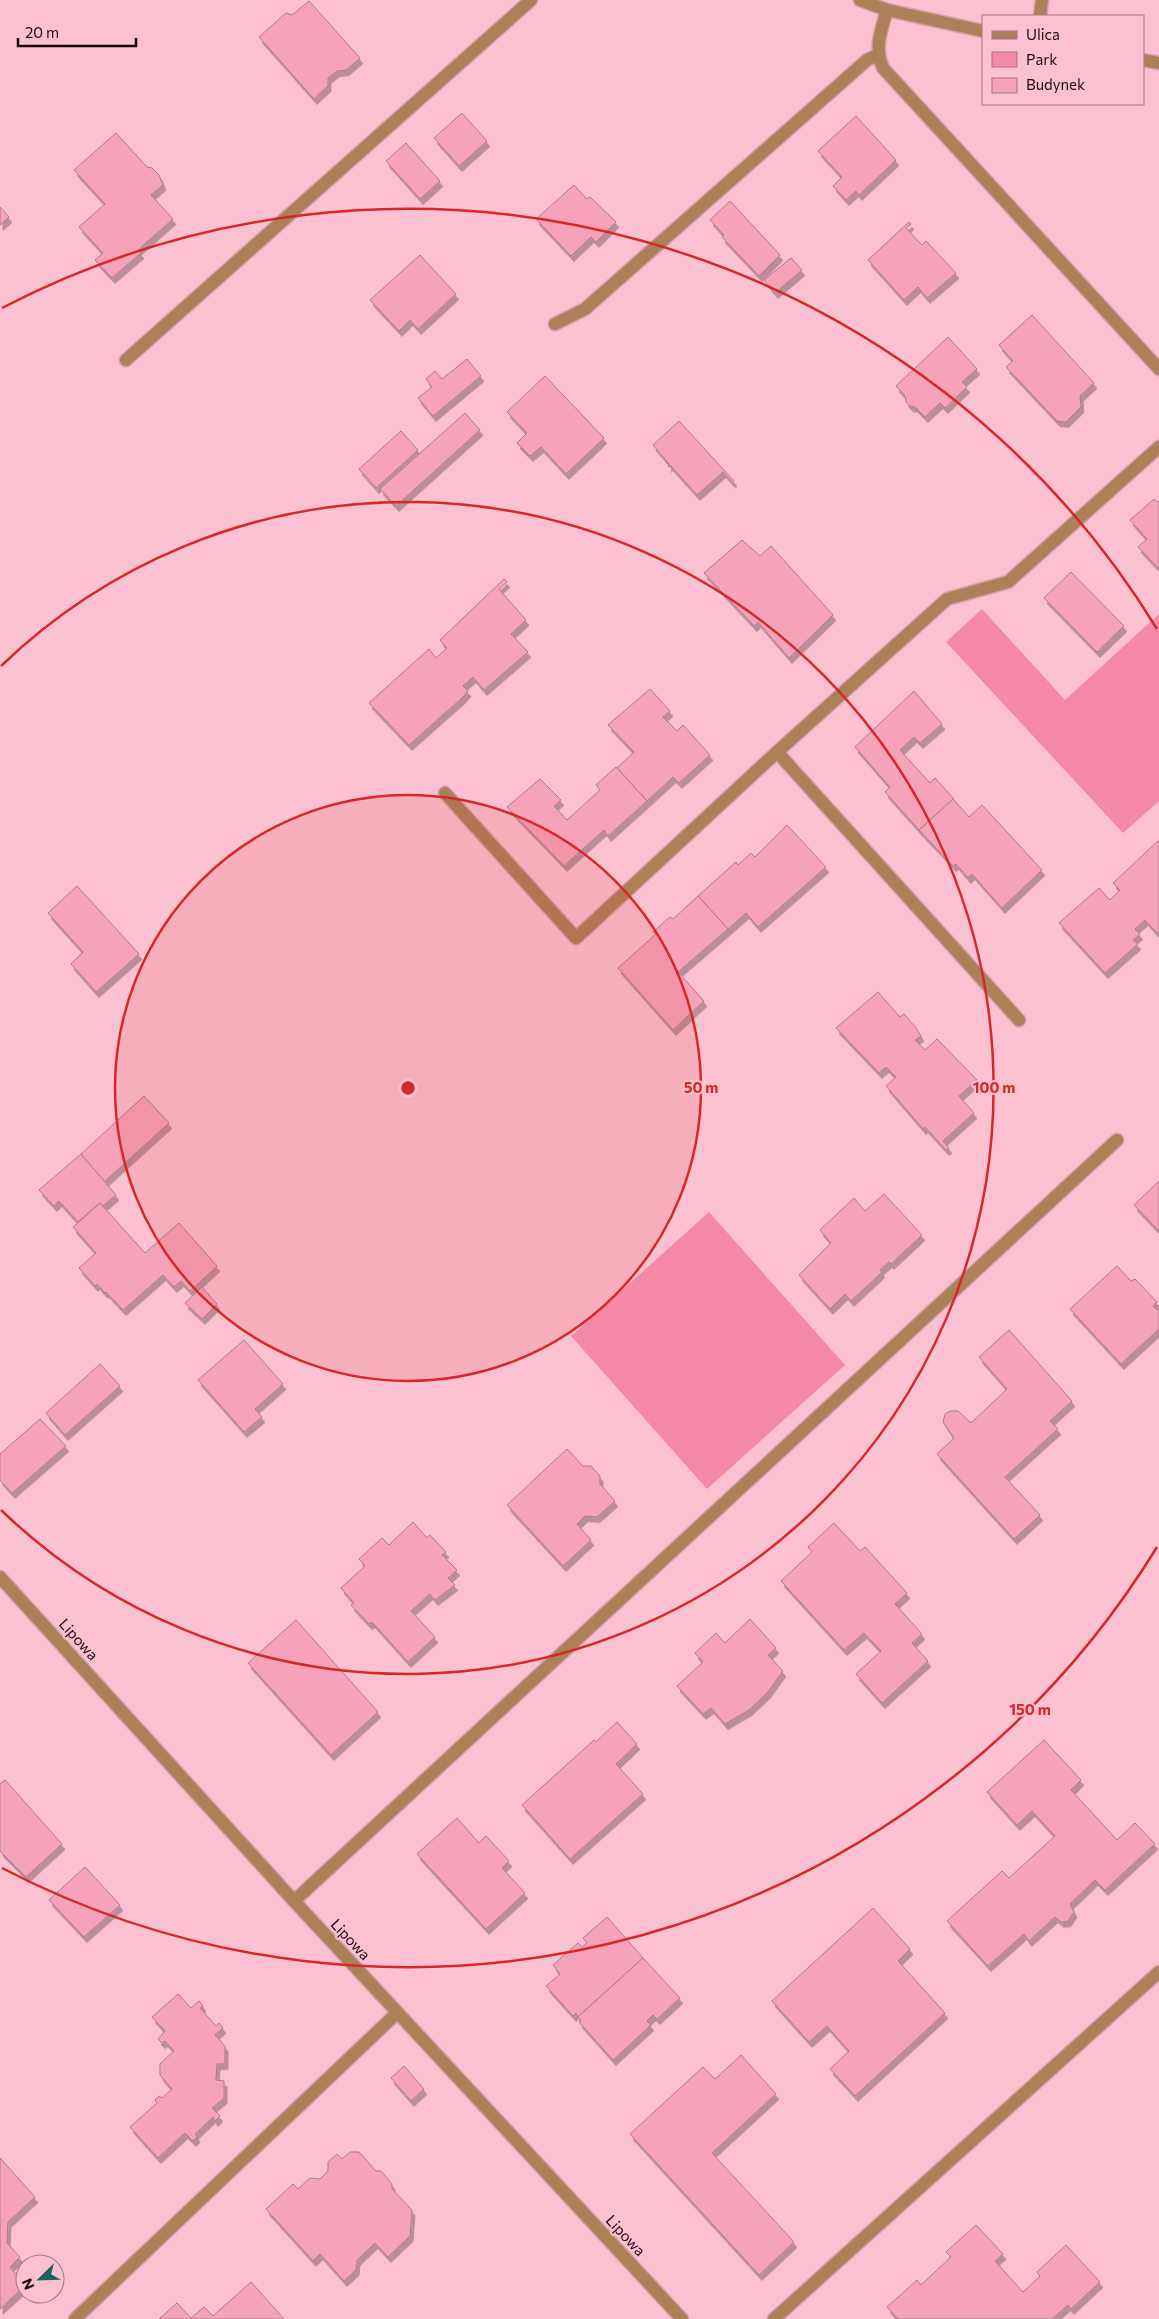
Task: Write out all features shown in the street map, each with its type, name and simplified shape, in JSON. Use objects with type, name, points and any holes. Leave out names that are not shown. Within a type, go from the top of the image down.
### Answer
[{"type":"street","points":[[126,360],[531,0]]},
{"type":"street","points":[[860,0],[887,10],[982,31]]},
{"type":"street","points":[[1040,15],[1042,0]]},
{"type":"street","points":[[887,10],[878,44],[878,55],[883,68],[1159,369]]},
{"type":"street","points":[[554,324],[585,309],[867,60],[878,55]]},
{"type":"street","points":[[1144,60],[1159,63]]},
{"type":"street","points":[[446,793],[576,938],[777,752],[947,599],[1008,582],[1159,447]]},
{"type":"street","points":[[777,752],[1019,1020]]},
{"type":"street","points":[[294,1901],[1117,1140]]},
{"type":"street","name":"Lipowa","points":[[0,1577],[294,1901],[682,2319]]},
{"type":"street","points":[[774,2319],[1159,1972]]},
{"type":"street","points":[[75,2319],[397,2013]]},
{"type":"green space","points":[[982,609],[1065,700],[1159,614],[1159,801],[1123,833],[946,642]]},
{"type":"green space","points":[[709,1212],[845,1365],[707,1489],[571,1336]]},
{"type":"building","points":[[309,1],[360,58],[346,70],[337,71],[328,78],[328,86],[314,99],[259,37],[286,13],[292,15]]},
{"type":"building","points":[[462,113],[487,141],[459,166],[434,138]]},
{"type":"building","points":[[856,116],[896,160],[859,195],[856,191],[846,200],[833,186],[842,177],[818,151]]},
{"type":"building","points":[[116,133],[147,167],[152,168],[159,175],[163,185],[151,195],[173,219],[138,250],[141,253],[112,278],[95,260],[103,253],[79,227],[105,204],[74,170]]},
{"type":"building","points":[[406,143],[440,181],[420,199],[386,161]]},
{"type":"building","points":[[574,185],[587,199],[590,197],[616,222],[596,242],[591,237],[571,256],[536,219]]},
{"type":"building","points":[[730,201],[780,255],[759,276],[722,237],[724,235],[710,220]]},
{"type":"building","points":[[0,207],[9,217],[0,225]]},
{"type":"building","points":[[909,222],[911,224],[906,228],[922,245],[926,241],[956,273],[927,298],[918,287],[904,300],[868,260]]},
{"type":"building","points":[[420,255],[456,294],[418,329],[410,320],[399,331],[370,300]]},
{"type":"building","points":[[791,258],[802,270],[775,293],[764,280]]},
{"type":"building","points":[[1032,315],[1094,383],[1080,396],[1081,407],[1066,422],[1057,421],[1006,367],[1013,361],[999,345]]},
{"type":"building","points":[[948,337],[977,369],[962,382],[967,387],[945,408],[940,403],[925,417],[915,407],[910,406],[906,402],[905,396],[896,386]]},
{"type":"building","points":[[467,359],[481,376],[433,416],[418,398],[432,387],[426,379],[435,371],[442,379]]},
{"type":"building","points":[[545,376],[604,438],[566,474],[541,447],[530,456],[517,443],[527,433],[507,412]]},
{"type":"building","points":[[465,413],[480,430],[396,506],[380,489]]},
{"type":"building","points":[[679,421],[734,481],[732,482],[723,472],[697,495],[670,465],[668,467],[669,464],[653,445]]},
{"type":"building","points":[[401,431],[418,450],[376,488],[359,469]]},
{"type":"building","points":[[1154,499],[1157,502],[1159,501],[1159,569],[1138,547],[1147,539],[1130,520]]},
{"type":"building","points":[[742,540],[760,556],[771,546],[833,615],[789,658],[758,622],[754,626],[704,573]]},
{"type":"building","points":[[1071,572],[1124,626],[1097,652],[1044,598]]},
{"type":"building","points":[[504,579],[507,582],[499,589],[526,620],[511,634],[528,652],[484,690],[473,677],[463,686],[468,691],[462,698],[409,745],[369,703],[429,649],[436,658],[447,648],[440,640]]},
{"type":"building","points":[[650,689],[670,711],[663,717],[677,731],[683,725],[710,755],[679,783],[673,777],[647,801],[617,768],[634,752],[608,725]]},
{"type":"building","points":[[914,691],[942,724],[920,743],[914,737],[900,750],[930,783],[935,778],[954,799],[919,830],[885,792],[890,787],[855,747]]},
{"type":"building","points":[[616,767],[647,801],[608,836],[604,830],[564,866],[507,807],[540,779],[561,800],[554,806],[567,820],[600,790],[596,785]]},
{"type":"building","points":[[953,799],[969,817],[982,805],[1042,870],[1002,908],[972,874],[968,878],[956,864],[953,866],[919,830]]},
{"type":"building","points":[[787,825],[826,867],[758,927],[746,913],[728,929],[698,896],[736,862],[738,865],[751,853],[755,857]]},
{"type":"building","points":[[1159,840],[1159,931],[1157,933],[1145,920],[1135,929],[1140,934],[1133,940],[1138,944],[1105,973],[1059,923],[1099,888],[1110,900],[1120,890],[1113,883]]},
{"type":"building","points":[[77,886],[139,954],[96,992],[71,964],[83,952],[48,913]]},
{"type":"building","points":[[698,896],[728,929],[678,972],[704,1001],[673,1030],[618,968],[656,934],[653,932],[670,917],[673,919]]},
{"type":"building","points":[[878,992],[900,1017],[904,1014],[916,1028],[921,1036],[915,1040],[925,1050],[937,1039],[977,1080],[959,1096],[974,1113],[943,1141],[949,1148],[946,1150],[925,1127],[923,1129],[886,1086],[896,1077],[886,1067],[879,1073],[836,1028]]},
{"type":"building","points":[[144,1096],[169,1123],[104,1182],[81,1154]]},
{"type":"building","points":[[81,1154],[116,1195],[103,1206],[100,1203],[78,1222],[59,1201],[54,1206],[39,1190]]},
{"type":"building","points":[[1159,1181],[1159,1231],[1134,1205]]},
{"type":"building","points":[[884,1194],[922,1235],[891,1264],[889,1262],[880,1270],[882,1272],[851,1301],[845,1294],[830,1309],[799,1275],[831,1243],[820,1230],[854,1198],[865,1211]]},
{"type":"building","points":[[100,1203],[145,1253],[179,1223],[217,1266],[190,1291],[181,1281],[174,1287],[163,1275],[123,1310],[97,1284],[95,1286],[79,1268],[96,1253],[73,1227]]},
{"type":"building","points":[[1117,1266],[1131,1281],[1135,1279],[1157,1302],[1153,1306],[1159,1312],[1159,1329],[1121,1364],[1070,1309]]},
{"type":"building","points":[[202,1287],[217,1304],[202,1319],[185,1303]]},
{"type":"building","points":[[1009,1330],[1072,1401],[1050,1421],[1058,1429],[1005,1477],[1040,1515],[1014,1539],[937,1454],[954,1438],[943,1422],[945,1414],[950,1411],[958,1411],[971,1423],[1007,1389],[979,1357]]},
{"type":"building","points":[[244,1340],[283,1384],[255,1409],[262,1417],[244,1432],[198,1380]]},
{"type":"building","points":[[100,1364],[120,1386],[65,1435],[46,1413]]},
{"type":"building","points":[[40,1419],[66,1446],[12,1493],[0,1480],[0,1454]]},
{"type":"building","points":[[567,1449],[583,1466],[591,1466],[600,1476],[600,1484],[615,1501],[597,1517],[585,1516],[577,1524],[591,1540],[563,1566],[507,1505]]},
{"type":"building","points":[[413,1522],[427,1538],[430,1535],[446,1552],[442,1555],[457,1570],[448,1578],[455,1585],[435,1600],[430,1594],[411,1611],[435,1637],[408,1662],[372,1622],[369,1624],[351,1605],[354,1603],[341,1588],[365,1566],[359,1559],[382,1538],[389,1545]]},
{"type":"building","points":[[834,1523],[860,1551],[865,1547],[907,1593],[895,1604],[922,1634],[912,1643],[928,1661],[882,1703],[856,1674],[881,1651],[864,1633],[844,1650],[781,1581],[812,1552],[808,1547]]},
{"type":"building","points":[[750,1619],[776,1648],[768,1655],[783,1671],[767,1693],[749,1710],[725,1724],[711,1708],[703,1714],[677,1686],[703,1662],[695,1653],[716,1633],[725,1643]]},
{"type":"building","points":[[296,1620],[378,1712],[331,1755],[248,1663]]},
{"type":"building","points":[[617,1722],[637,1744],[616,1764],[643,1794],[570,1859],[522,1805],[594,1740],[596,1742]]},
{"type":"building","points":[[1044,1740],[1081,1780],[1071,1790],[1117,1840],[1135,1823],[1155,1844],[1105,1890],[1095,1880],[1070,1904],[1074,1912],[1068,1921],[1061,1922],[1055,1917],[1029,1941],[1024,1934],[988,1966],[947,1921],[1002,1871],[1009,1878],[1055,1836],[1032,1811],[1017,1825],[987,1792]]},
{"type":"building","points":[[5,1780],[62,1844],[26,1877],[0,1851],[0,1784]]},
{"type":"building","points":[[457,1818],[479,1843],[486,1836],[509,1861],[502,1868],[525,1893],[486,1929],[417,1854]]},
{"type":"building","points":[[85,1867],[120,1905],[84,1937],[49,1900]]},
{"type":"building","points":[[873,1908],[910,1949],[898,1961],[945,2013],[855,2096],[830,2069],[849,2051],[827,2026],[809,2042],[772,2001]]},
{"type":"building","points":[[607,1917],[643,1958],[578,2017],[576,2013],[573,2016],[546,1986],[560,1974],[553,1965],[578,1943],[582,1947],[587,1943],[583,1938]]},
{"type":"building","points":[[643,1958],[680,1998],[657,2019],[653,2015],[647,2021],[651,2025],[613,2060],[579,2022],[581,2021],[578,2017]]},
{"type":"building","points":[[178,1994],[191,2008],[199,2001],[203,2006],[200,2008],[216,2026],[219,2023],[223,2028],[215,2035],[225,2046],[225,2064],[217,2064],[216,2080],[224,2081],[224,2098],[212,2108],[220,2116],[215,2121],[213,2117],[195,2134],[197,2137],[193,2141],[185,2133],[158,2158],[130,2127],[157,2103],[155,2100],[159,2096],[162,2098],[172,2089],[160,2075],[160,2064],[174,2051],[165,2041],[162,2043],[158,2039],[165,2031],[152,2017]]},
{"type":"building","points":[[741,2055],[776,2094],[712,2153],[794,2242],[759,2275],[630,2134],[703,2067],[715,2079]]},
{"type":"building","points":[[404,2066],[424,2089],[411,2101],[391,2078]]},
{"type":"building","points":[[350,2152],[359,2152],[376,2171],[381,2171],[392,2184],[392,2189],[412,2210],[410,2236],[388,2257],[375,2243],[357,2260],[356,2270],[344,2281],[320,2254],[313,2261],[266,2209],[293,2184],[298,2189],[310,2178],[320,2179],[328,2171],[328,2162],[337,2154],[342,2159]]},
{"type":"building","points":[[0,2158],[35,2197],[8,2222],[7,2243],[17,2254],[15,2254],[15,2262],[10,2267],[15,2273],[15,2295],[0,2309]]},
{"type":"building","points":[[976,2225],[1003,2254],[995,2261],[1023,2292],[1040,2276],[1037,2272],[1066,2245],[1100,2282],[1071,2309],[1068,2305],[1052,2319],[898,2319],[887,2307],[917,2280],[921,2285],[951,2257],[946,2252]]},
{"type":"building","points":[[251,2282],[284,2319],[159,2319],[177,2303],[191,2318],[204,2307],[213,2316]]}]
